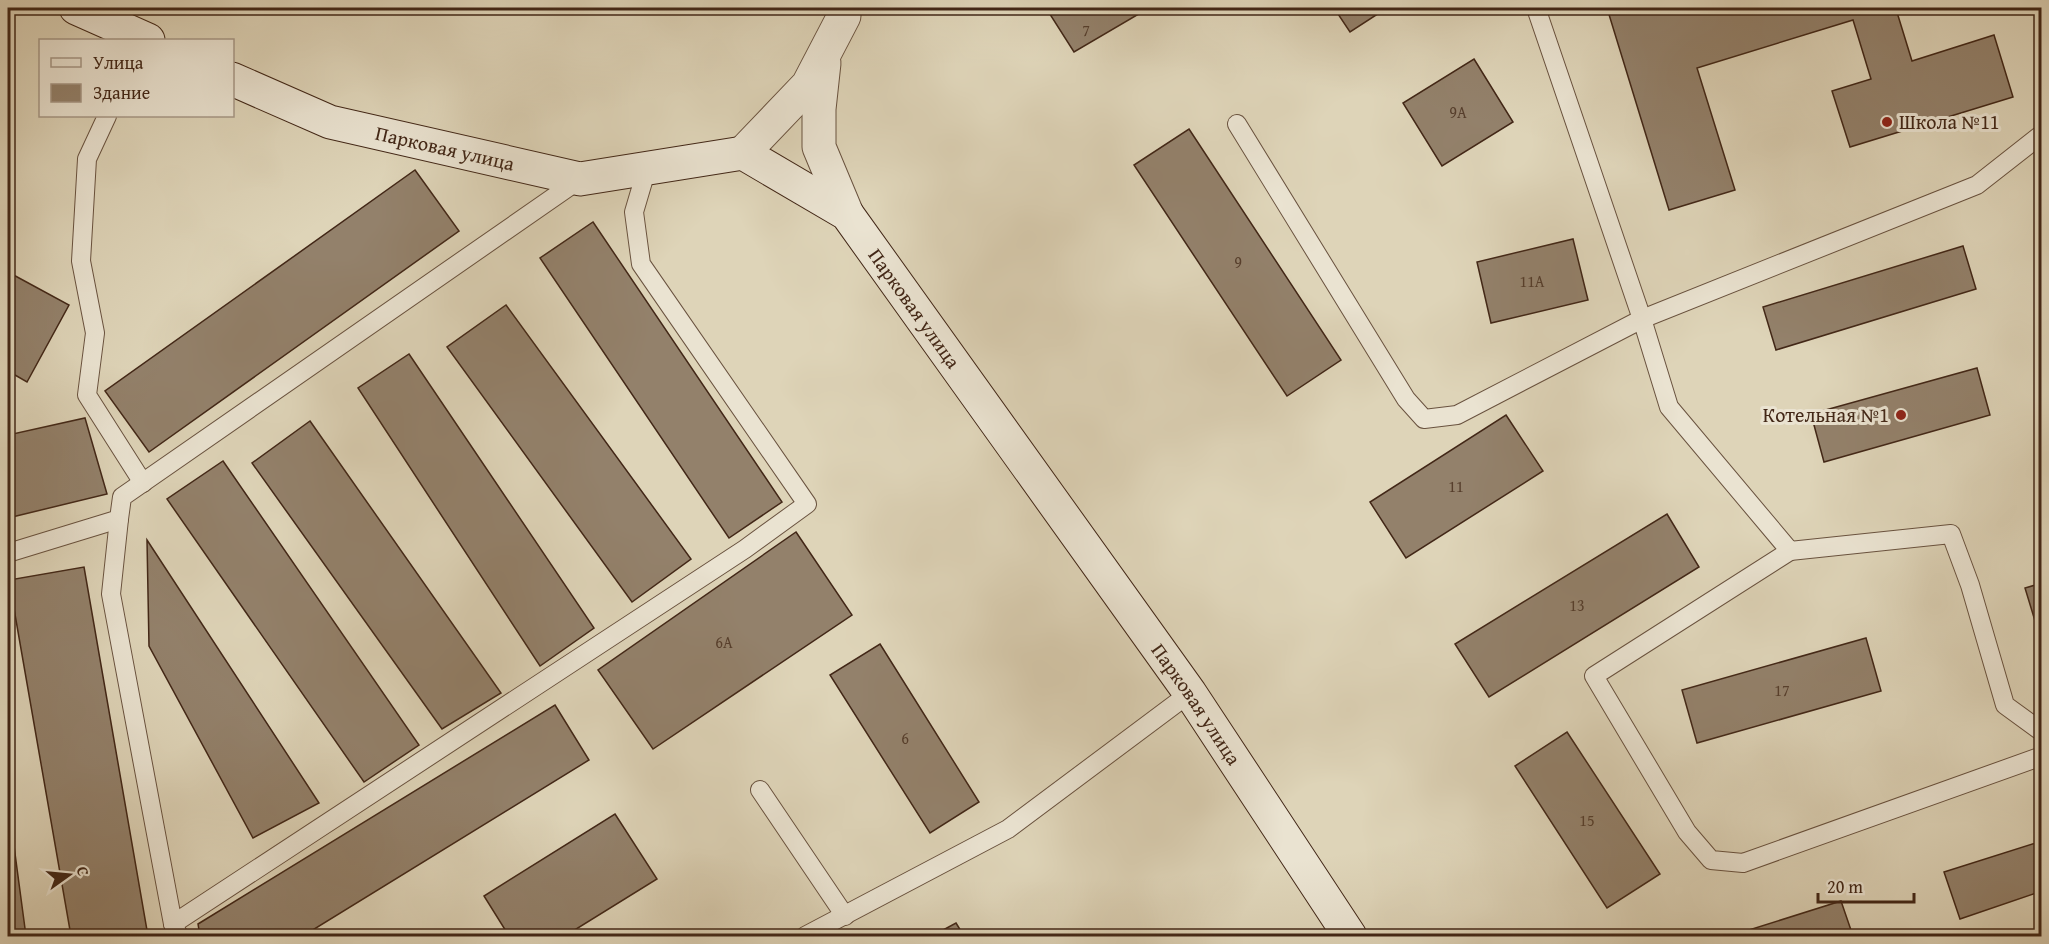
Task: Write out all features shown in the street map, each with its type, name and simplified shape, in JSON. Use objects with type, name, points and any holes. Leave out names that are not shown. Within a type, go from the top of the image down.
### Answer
[{"type":"street","points":[[76,8],[143,39]]},
{"type":"street","points":[[743,153],[808,85],[844,16],[844,8]]},
{"type":"street","points":[[825,51],[819,109],[819,147],[847,214]]},
{"type":"street","name":"Парковая улица","points":[[234,79],[330,122],[580,179],[743,153],[847,214],[1190,693],[1350,936]]},
{"type":"lane","points":[[1536,8],[1642,319],[1669,407],[1790,551]]},
{"type":"lane","points":[[107,117],[87,159],[81,261],[95,333],[87,395],[143,483]]},
{"type":"lane","points":[[1237,124],[1406,399],[1424,419],[1457,415],[1642,319],[1977,185],[2042,134]]},
{"type":"lane","points":[[580,179],[122,497],[111,594],[176,930],[745,549],[807,504],[641,264],[634,212],[647,168]]},
{"type":"lane","points":[[8,553],[119,519]]},
{"type":"lane","points":[[2042,732],[2005,705],[1970,585],[1951,534],[1790,551],[1594,676],[1687,832],[1712,860],[1743,863],[2042,756]]},
{"type":"lane","points":[[805,936],[1008,829],[1190,693]]},
{"type":"lane","points":[[760,790],[845,916]]},
{"type":"building","points":[[1046,8],[1149,8],[1074,52]]},
{"type":"building","points":[[1334,8],[1387,8],[1350,32]]},
{"type":"building","name":"Школа №11","points":[[1607,8],[1901,8],[1896,9],[1912,61],[1994,35],[2013,97],[1850,147],[1832,91],[1871,79],[1853,20],[1697,68],[1735,190],[1669,210]]},
{"type":"building","points":[[1474,59],[1513,122],[1442,166],[1403,103]]},
{"type":"building","points":[[1189,129],[1341,360],[1287,396],[1134,165]]},
{"type":"building","points":[[415,170],[459,231],[149,452],[105,391]]},
{"type":"building","points":[[593,222],[782,502],[729,538],[540,258]]},
{"type":"building","points":[[1573,239],[1588,300],[1491,323],[1477,262]]},
{"type":"building","points":[[1963,246],[1976,289],[1776,350],[1763,307]]},
{"type":"building","points":[[8,272],[69,305],[27,382],[8,371]]},
{"type":"building","points":[[506,305],[691,559],[632,602],[447,347]]},
{"type":"building","points":[[409,354],[594,628],[540,666],[358,388]]},
{"type":"building","name":"Котельная №1","points":[[1977,368],[1990,415],[1824,462],[1811,414]]},
{"type":"building","points":[[1506,415],[1543,471],[1406,558],[1370,502]]},
{"type":"building","points":[[85,418],[107,494],[8,518],[8,435]]},
{"type":"building","points":[[310,421],[501,693],[442,729],[252,463]]},
{"type":"building","points":[[223,461],[419,745],[364,782],[167,499]]},
{"type":"building","points":[[1667,514],[1699,567],[1489,697],[1455,644]]},
{"type":"building","points":[[796,532],[852,615],[653,749],[598,670]]},
{"type":"building","points":[[147,540],[319,803],[253,838],[149,646]]},
{"type":"building","points":[[84,567],[148,936],[71,936],[9,580]]},
{"type":"building","points":[[2042,583],[2042,644],[2025,588]]},
{"type":"building","points":[[1866,638],[1881,691],[1697,743],[1682,690]]},
{"type":"building","points":[[880,644],[979,802],[930,833],[830,675]]},
{"type":"building","points":[[555,705],[589,760],[303,936],[200,936],[198,924]]},
{"type":"building","points":[[1567,732],[1660,874],[1607,908],[1515,766]]},
{"type":"building","points":[[8,801],[26,936],[8,936]]},
{"type":"building","points":[[615,814],[657,879],[565,936],[509,936],[484,896]]},
{"type":"building","points":[[2042,841],[2042,891],[1960,919],[1944,872]]},
{"type":"building","points":[[1841,901],[1853,936],[1730,936]]},
{"type":"building","points":[[956,923],[964,936],[932,936]]},
{"type":"place","name":"Школа №11","points":[[1887,122]]},
{"type":"place","name":"Котельная №1","points":[[1901,415]]}]
